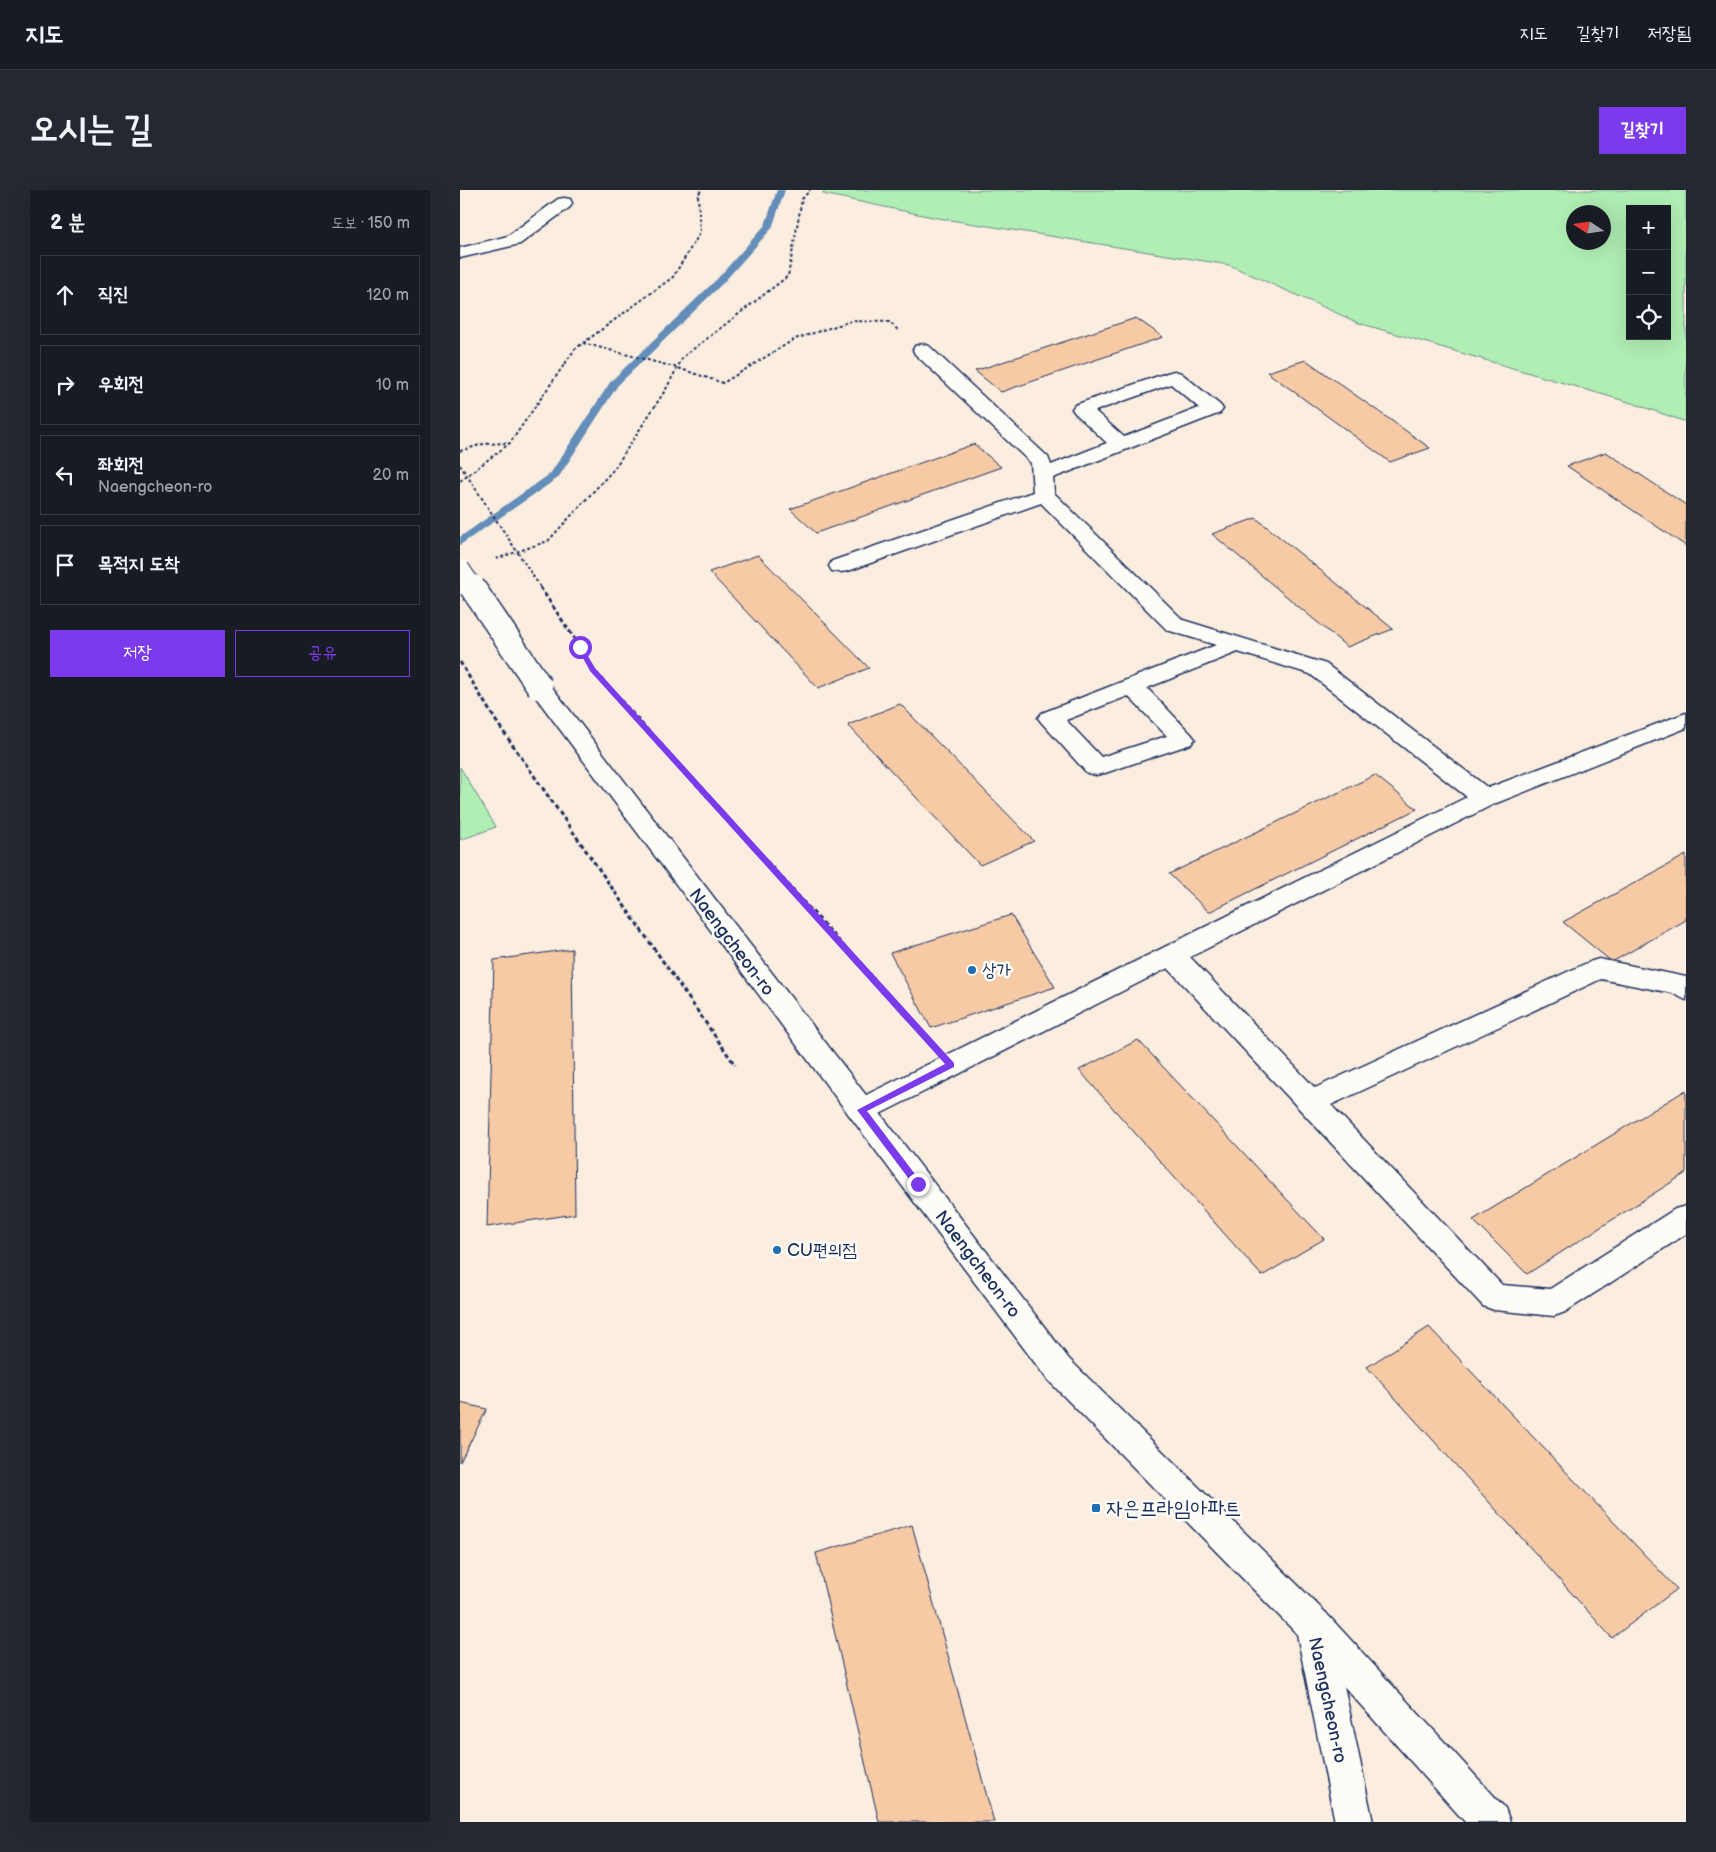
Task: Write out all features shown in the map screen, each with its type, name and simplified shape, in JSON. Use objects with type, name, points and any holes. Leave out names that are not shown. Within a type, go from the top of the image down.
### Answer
[{"type":"main road","points":[[460,253],[514,240],[564,203]]},
{"type":"main road","points":[[922,350],[1041,462],[1044,485],[1175,626],[1318,668],[1485,798]]},
{"type":"main road","points":[[840,566],[1044,485],[1121,445],[1213,409],[1174,377],[1082,410],[1121,445]]},
{"type":"main road","name":"Naengcheon-ro","points":[[460,568],[540,687],[799,1031],[862,1110],[1058,1369],[1312,1625],[1354,1822]]},
{"type":"main road","points":[[1132,686],[1183,739],[1096,766],[1050,718],[1238,644]]},
{"type":"main road","points":[[862,1110],[1485,798],[1686,720]]},
{"type":"main road","points":[[1172,955],[1494,1296],[1554,1303],[1686,1218]]},
{"type":"main road","points":[[1311,1102],[1598,969],[1680,985],[1686,990]]},
{"type":"main road","points":[[1312,1625],[1491,1822]]},
{"type":"path","points":[[460,481],[510,443],[575,349],[672,277],[700,233],[698,194],[702,190]]},
{"type":"path","points":[[494,560],[548,541],[614,469],[666,389],[683,358],[788,276],[802,199],[810,190]]},
{"type":"path","points":[[583,342],[678,368],[723,383],[795,339],[851,321],[889,322],[922,350]]},
{"type":"path","points":[[460,451],[483,444],[510,443]]},
{"type":"path","points":[[460,465],[580,647],[592,669],[951,1065]]},
{"type":"path","points":[[460,662],[496,721],[735,1065]]},
{"type":"green space","points":[[824,190],[1686,190],[1686,422],[1635,404],[1359,323],[1229,265],[932,217],[823,194]]},
{"type":"green space","points":[[460,767],[496,827],[460,840]]},
{"type":"building","points":[[1136,318],[1163,337],[1001,392],[975,371]]},
{"type":"building","points":[[1306,360],[1430,448],[1390,462],[1267,372]]},
{"type":"building","points":[[974,444],[1001,467],[816,533],[790,509]]},
{"type":"building","points":[[1606,452],[1686,505],[1686,546],[1567,466]]},
{"type":"building","points":[[1256,518],[1393,629],[1347,647],[1212,534]]},
{"type":"building","points":[[758,555],[869,668],[818,688],[709,572]]},
{"type":"building","points":[[900,704],[1034,841],[980,865],[848,725]]},
{"type":"building","points":[[1375,775],[1417,809],[1209,912],[1169,874]]},
{"type":"building","points":[[1686,855],[1686,920],[1612,962],[1563,922]]},
{"type":"building","name":"상가","points":[[1011,915],[1055,987],[931,1028],[890,953]]},
{"type":"building","points":[[572,949],[575,1214],[487,1227],[494,960]]},
{"type":"building","points":[[1138,1040],[1324,1239],[1262,1276],[1079,1070]]},
{"type":"building","points":[[1686,1090],[1686,1173],[1527,1274],[1473,1220]]},
{"type":"building","points":[[1429,1327],[1677,1589],[1612,1638],[1367,1367]]},
{"type":"building","points":[[460,1403],[487,1409],[460,1462]]},
{"type":"building","points":[[912,1525],[994,1822],[879,1822],[816,1553]]},
{"type":"waterway","points":[[460,542],[554,476],[614,383],[720,281],[769,226],[781,190]]},
{"type":"place","name":"상가","points":[[972,970]]},
{"type":"place","name":"CU편의점","points":[[777,1250]]},
{"type":"place","name":"자은프라임아파트","points":[[1096,1508]]},
{"type":"route","points":[[580,647],[592,669],[951,1065],[862,1110],[918,1184]]}]
